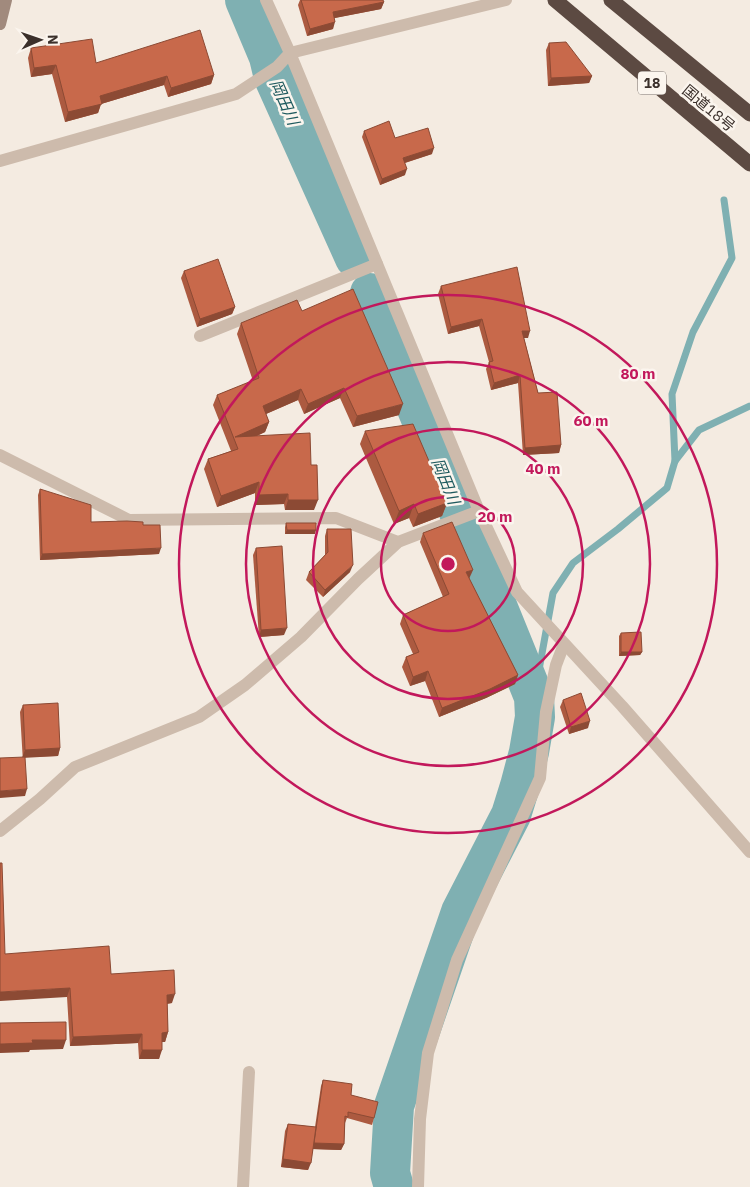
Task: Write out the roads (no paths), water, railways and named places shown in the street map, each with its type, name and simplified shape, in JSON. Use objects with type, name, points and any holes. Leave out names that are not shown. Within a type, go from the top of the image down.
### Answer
[{"type":"highway","name":"国道18号","points":[[555,0],[750,164]]},
{"type":"highway","name":"国道18号","points":[[611,0],[750,114]]},
{"type":"main road","points":[[0,24],[6,0]]},
{"type":"street","points":[[266,0],[290,53],[377,264],[474,513],[517,592],[622,706],[750,852]]},
{"type":"street","points":[[0,161],[236,94],[277,67],[290,53],[506,0]]},
{"type":"street","points":[[200,336],[377,264]]},
{"type":"street","points":[[0,455],[129,520],[336,518],[398,542]]},
{"type":"street","points":[[0,831],[40,799],[75,767],[199,717],[245,685],[301,636],[398,542],[474,513]]},
{"type":"street","points":[[418,1187],[420,1119],[428,1053],[457,960],[540,778],[546,712],[556,665],[564,644]]},
{"type":"street","points":[[243,1187],[249,1072]]},
{"type":"waterway","name":"岡田川","points":[[245,0],[269,57],[274,78],[355,258]]},
{"type":"waterway","points":[[675,461],[672,394],[693,332],[732,258],[724,200]]},
{"type":"waterway","points":[[370,293],[534,697],[535,717],[529,752],[511,815],[461,912],[394,1106],[390,1173],[394,1187]]},
{"type":"waterway","points":[[534,697],[553,593],[573,563],[667,488],[675,461],[699,430],[750,406]]}]
